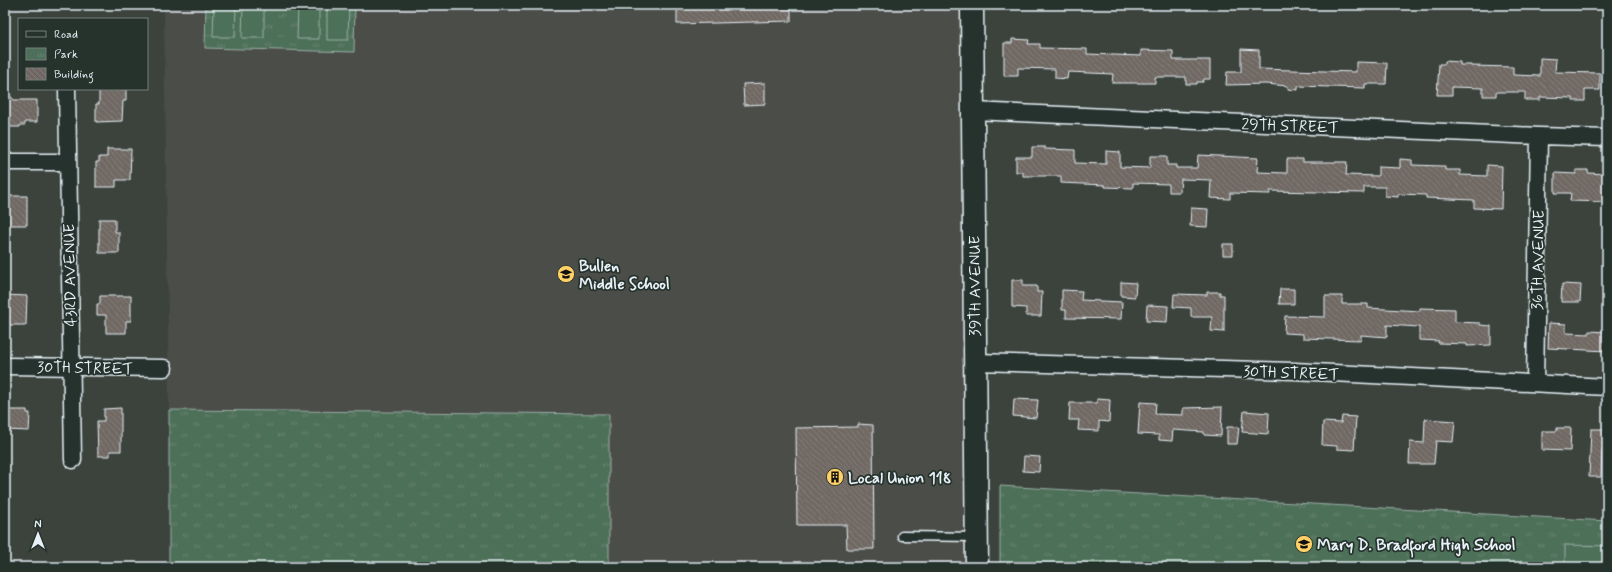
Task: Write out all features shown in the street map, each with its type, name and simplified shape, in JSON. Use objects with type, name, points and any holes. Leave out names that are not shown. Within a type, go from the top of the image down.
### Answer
[{"type":"street","name":"39TH AVENUE","points":[[972,5],[976,567]]},
{"type":"street","name":"43RD AVENUE","points":[[68,90],[70,367],[73,460]]},
{"type":"street","name":"29TH STREET","points":[[973,111],[1607,138]]},
{"type":"street","name":"36TH AVENUE","points":[[1535,383],[1539,136]]},
{"type":"street","points":[[5,162],[68,162]]},
{"type":"street","name":"30TH STREET","points":[[975,362],[1286,371],[1607,387]]},
{"type":"street","name":"30TH STREET","points":[[5,366],[164,368]]},
{"type":"lane","points":[[902,536],[976,537]]},
{"type":"shaded area","name":"Bullen Middle School","points":[[164,5],[960,5],[966,567],[609,567],[608,414],[169,410]]},
{"type":"green space","points":[[206,5],[355,5],[354,52],[205,48]]},
{"type":"green space","points":[[214,5],[236,5],[235,37],[213,37]]},
{"type":"green space","points":[[243,5],[264,5],[264,38],[242,38]]},
{"type":"green space","points":[[298,5],[319,5],[319,39],[297,39]]},
{"type":"green space","points":[[327,5],[349,5],[348,40],[327,40]]},
{"type":"green space","points":[[169,410],[609,414],[609,567],[169,567]]},
{"type":"green space","name":"Mary D. Bradford High School","points":[[1000,486],[1607,521],[1607,567],[1000,567]]},
{"type":"green space","points":[[1565,545],[1607,546],[1607,567],[1565,567]]},
{"type":"building","points":[[677,5],[791,5],[791,21],[677,24]]},
{"type":"building","points":[[1012,39],[1029,40],[1028,44],[1040,44],[1040,48],[1087,49],[1087,54],[1141,56],[1141,50],[1173,51],[1173,60],[1210,60],[1210,79],[1204,79],[1203,82],[1197,82],[1197,84],[1186,84],[1186,77],[1155,77],[1155,83],[1112,83],[1113,74],[1068,72],[1067,79],[1055,78],[1055,69],[1018,68],[1018,76],[1004,76],[1004,43],[1012,43]]},
{"type":"building","points":[[1241,49],[1259,50],[1259,69],[1356,72],[1356,62],[1387,63],[1386,84],[1365,84],[1365,88],[1298,86],[1298,90],[1288,89],[1288,86],[1266,84],[1226,85],[1227,72],[1241,72]]},
{"type":"building","points":[[1540,58],[1556,59],[1555,72],[1600,73],[1600,90],[1585,90],[1585,101],[1573,101],[1573,98],[1540,97],[1540,100],[1525,100],[1525,92],[1496,92],[1496,96],[1483,96],[1483,88],[1452,87],[1452,95],[1437,95],[1439,64],[1445,64],[1445,61],[1460,62],[1460,65],[1471,66],[1513,67],[1513,75],[1540,76]]},
{"type":"building","points":[[765,83],[765,104],[744,105],[743,84]]},
{"type":"building","points":[[5,90],[14,100],[37,100],[37,122],[25,122],[25,125],[20,125],[20,127],[9,127],[9,125],[5,125]]},
{"type":"building","points":[[126,90],[126,101],[123,101],[122,121],[96,122],[96,104],[99,104],[99,91]]},
{"type":"building","points":[[1032,147],[1075,150],[1075,163],[1106,164],[1106,151],[1120,152],[1120,167],[1150,168],[1150,156],[1167,156],[1167,165],[1176,165],[1176,168],[1197,168],[1198,155],[1258,158],[1257,172],[1287,173],[1287,159],[1303,159],[1303,162],[1347,162],[1346,175],[1378,176],[1378,167],[1400,168],[1400,159],[1412,160],[1412,165],[1442,166],[1441,167],[1445,167],[1445,170],[1460,170],[1460,175],[1487,176],[1487,165],[1502,166],[1501,209],[1474,208],[1474,200],[1426,198],[1426,195],[1398,194],[1398,197],[1385,196],[1385,187],[1364,187],[1364,193],[1270,191],[1270,194],[1230,193],[1230,199],[1210,198],[1211,180],[1181,179],[1180,192],[1169,192],[1169,184],[1133,183],[1133,188],[1061,183],[1061,176],[1023,176],[1023,172],[1016,172],[1016,157],[1032,157]]},
{"type":"building","points":[[107,149],[131,149],[130,180],[116,180],[116,187],[96,187],[96,162],[99,162],[99,157],[107,157]]},
{"type":"building","points":[[1576,170],[1588,170],[1588,173],[1607,174],[1607,202],[1570,201],[1571,193],[1555,193],[1555,173],[1576,174]]},
{"type":"building","points":[[5,196],[27,196],[27,225],[5,225]]},
{"type":"building","points":[[1191,208],[1208,209],[1207,227],[1190,226]]},
{"type":"building","points":[[99,219],[115,219],[115,232],[119,232],[119,253],[99,253]]},
{"type":"building","points":[[1223,244],[1233,244],[1233,255],[1223,255]]},
{"type":"building","points":[[1012,280],[1023,280],[1023,286],[1037,286],[1037,292],[1042,292],[1041,316],[1026,316],[1026,308],[1012,307]]},
{"type":"building","points":[[1121,282],[1136,283],[1135,297],[1121,296]]},
{"type":"building","points":[[1562,284],[1581,285],[1580,302],[1561,302]]},
{"type":"building","points":[[1280,289],[1294,289],[1294,304],[1279,304]]},
{"type":"building","points":[[1062,290],[1082,291],[1081,300],[1122,302],[1121,319],[1066,318],[1066,310],[1062,310]]},
{"type":"building","points":[[1207,292],[1220,292],[1220,295],[1224,295],[1224,332],[1211,331],[1212,317],[1191,317],[1191,308],[1173,307],[1174,294],[1207,295]]},
{"type":"building","points":[[5,295],[27,296],[26,325],[5,325]]},
{"type":"building","points":[[100,296],[131,296],[131,321],[126,321],[126,333],[106,333],[106,315],[97,315],[97,304],[100,304]]},
{"type":"building","points":[[1325,296],[1342,296],[1342,304],[1368,304],[1368,308],[1420,311],[1420,308],[1455,309],[1455,322],[1480,323],[1480,325],[1491,326],[1491,345],[1467,346],[1467,344],[1438,343],[1439,341],[1419,340],[1419,327],[1387,325],[1387,337],[1361,335],[1361,340],[1303,338],[1303,334],[1284,333],[1285,316],[1325,317]]},
{"type":"building","points":[[1147,305],[1168,306],[1167,322],[1146,321]]},
{"type":"building","points":[[1549,323],[1566,324],[1566,333],[1589,334],[1589,331],[1607,332],[1607,351],[1548,348]]},
{"type":"building","points":[[1014,399],[1038,400],[1036,418],[1013,416]]},
{"type":"building","points":[[1097,399],[1110,400],[1109,422],[1099,421],[1099,431],[1078,430],[1079,420],[1069,420],[1070,403],[1097,403]]},
{"type":"building","points":[[1140,402],[1156,403],[1155,414],[1183,415],[1183,408],[1222,407],[1221,436],[1204,435],[1204,432],[1173,430],[1172,441],[1159,440],[1159,435],[1138,434]]},
{"type":"building","points":[[121,408],[121,451],[110,451],[110,456],[98,456],[97,421],[104,421],[104,409]]},
{"type":"building","points":[[5,410],[27,410],[27,413],[30,413],[29,431],[5,430]]},
{"type":"building","points":[[1244,411],[1269,413],[1268,434],[1242,432]]},
{"type":"building","points":[[1342,416],[1356,417],[1354,450],[1337,449],[1337,446],[1322,445],[1323,422],[1341,423]]},
{"type":"building","points":[[1425,419],[1455,421],[1453,442],[1436,441],[1434,464],[1409,464],[1410,442],[1424,443]]},
{"type":"building","name":"Local Union 118","points":[[858,424],[873,425],[874,549],[847,549],[846,525],[797,525],[796,428],[858,427]]},
{"type":"building","points":[[1227,427],[1239,427],[1237,444],[1227,444]]},
{"type":"building","points":[[1557,428],[1571,428],[1570,451],[1542,450],[1542,431],[1557,431]]},
{"type":"building","points":[[1591,429],[1607,429],[1607,450],[1602,450],[1601,477],[1589,477]]},
{"type":"building","points":[[1024,456],[1040,457],[1039,472],[1023,471]]},
{"type":"place","name":"Bullen Middle School","points":[[566,274]]},
{"type":"place","name":"Local Union 118","points":[[835,477]]},
{"type":"place","name":"Mary D. Bradford High School","points":[[1304,544]]}]
